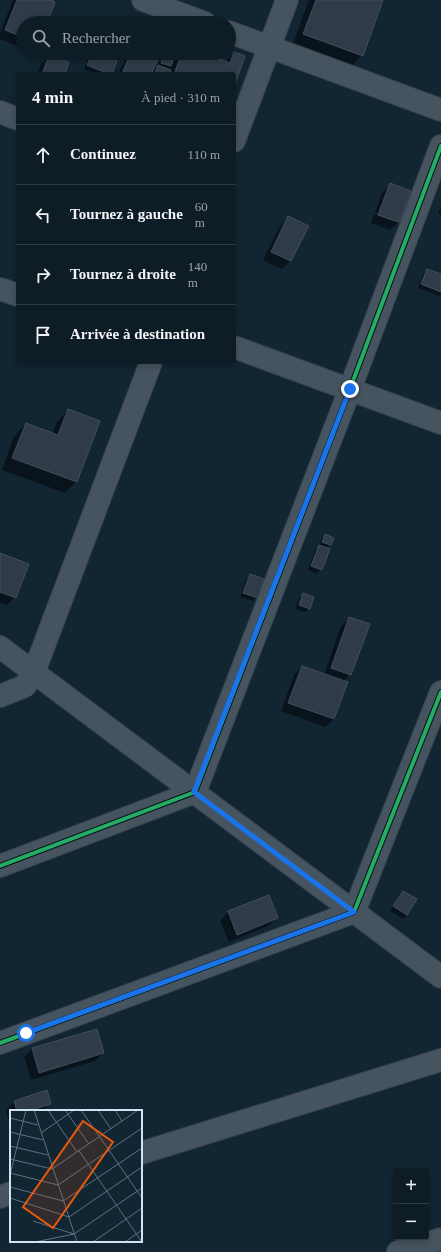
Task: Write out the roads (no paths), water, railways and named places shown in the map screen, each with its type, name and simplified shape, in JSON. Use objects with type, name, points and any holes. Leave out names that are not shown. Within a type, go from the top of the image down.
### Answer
[{"type":"street","points":[[143,0],[186,16]]},
{"type":"street","points":[[236,136],[287,0]]},
{"type":"street","points":[[236,34],[441,110]]},
{"type":"street","points":[[0,112],[16,117]]},
{"type":"street","points":[[0,866],[194,792],[350,389],[441,146]]},
{"type":"street","points":[[0,288],[16,294]]},
{"type":"street","points":[[236,348],[441,423]]},
{"type":"street","points":[[0,696],[25,686],[34,672],[150,364]]},
{"type":"street","points":[[0,647],[441,977]]},
{"type":"street","points":[[0,1043],[354,912],[441,692]]},
{"type":"street","points":[[142,1153],[441,1060]]},
{"type":"street","points":[[0,1197],[10,1193]]},
{"type":"street","points":[[398,1252],[441,1239]]}]
